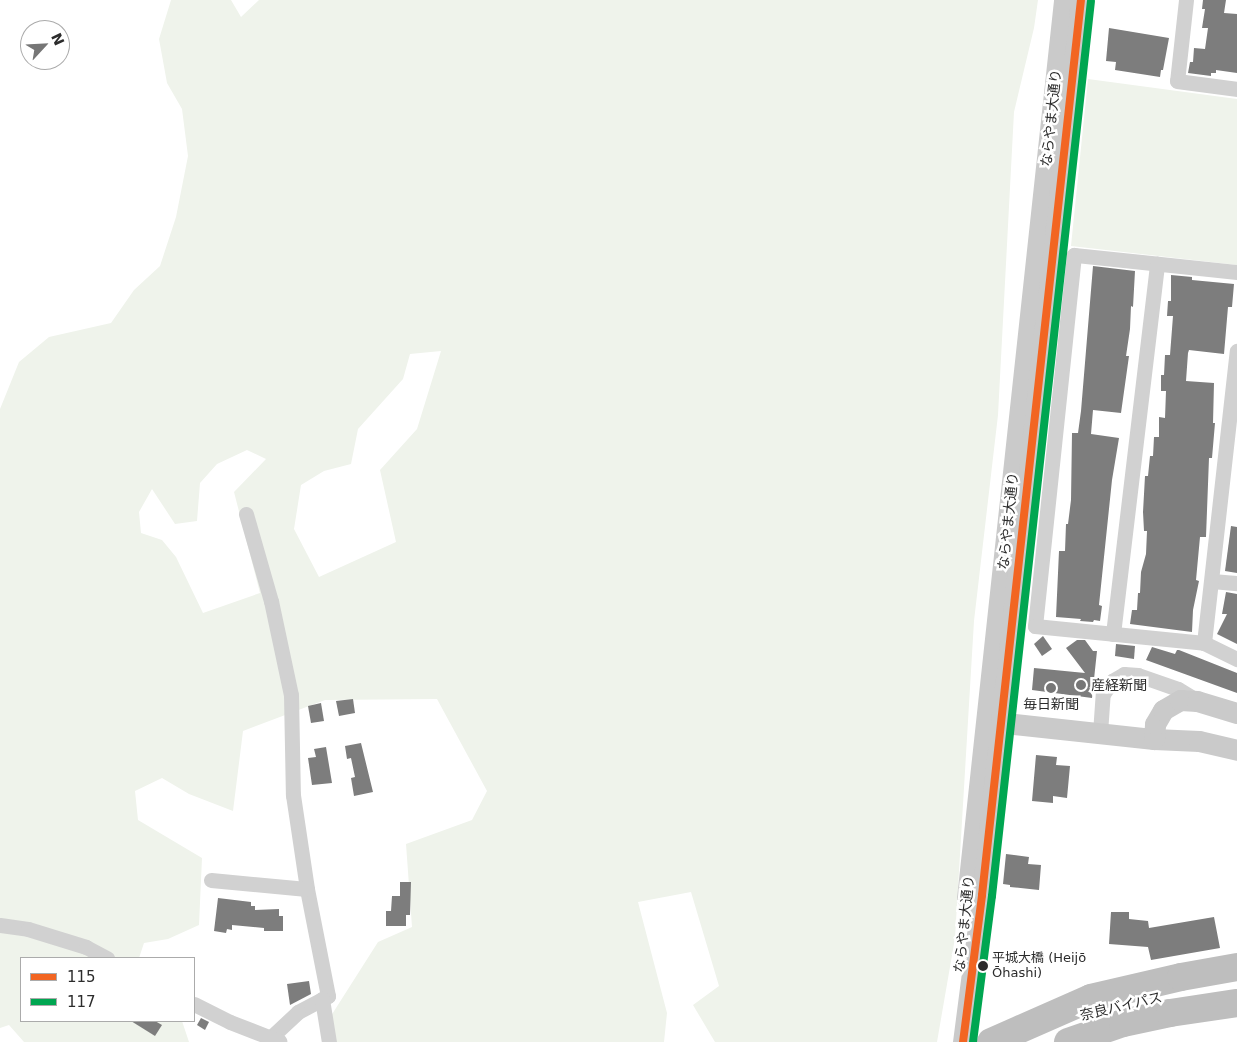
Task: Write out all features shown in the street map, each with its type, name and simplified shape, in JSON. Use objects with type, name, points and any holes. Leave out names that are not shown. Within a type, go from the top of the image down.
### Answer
[{"type":"highway","points":[[991,1042],[1091,998],[1181,977],[1237,968]]},
{"type":"highway","name":"奈良バイパス","points":[[1009,1042],[1076,1016],[1118,1005],[1237,984]]},
{"type":"highway","name":"奈良バイパス","points":[[1068,1042],[1123,1023],[1170,1012],[1237,1003]]},
{"type":"highway","points":[[1117,1042],[1173,1028],[1237,1019]]},
{"type":"street","name":"ならやま大通り","points":[[956,1039],[982,895],[994,721],[1064,0]]},
{"type":"street","name":"ならやま大通り","points":[[994,721],[1081,0]]},
{"type":"street","points":[[1186,0],[1177,81],[1237,89]]},
{"type":"street","points":[[1237,272],[1074,255],[1035,626],[1204,643],[1237,659]]},
{"type":"street","points":[[1113,634],[1157,264]]},
{"type":"street","points":[[1204,643],[1237,351]]},
{"type":"street","points":[[195,1004],[230,1022],[275,1040],[298,1012],[328,996],[307,889],[292,795],[291,695],[271,602],[246,514]]},
{"type":"street","points":[[1212,581],[1237,583]]},
{"type":"street","points":[[1100,733],[1103,694],[1112,680],[1124,674],[1138,675],[1178,689],[1197,701]]},
{"type":"street","points":[[1154,739],[1156,724],[1167,707],[1180,700],[1197,701],[1237,713]]},
{"type":"street","points":[[994,721],[1154,739],[1199,741],[1237,750]]},
{"type":"street","points":[[211,880],[307,889]]},
{"type":"street","points":[[0,925],[28,929],[86,947],[105,957]]},
{"type":"street","points":[[322,999],[329,1042]]},
{"type":"shaded area","points":[[171,0],[231,0],[241,17],[259,0],[1038,0],[1034,28],[1014,112],[998,415],[974,621],[955,938],[937,1042],[715,1042],[693,1005],[719,986],[691,892],[638,902],[667,1013],[664,1042],[327,1042],[329,1019],[378,942],[412,927],[406,844],[472,820],[487,791],[437,699],[325,700],[243,731],[233,811],[189,794],[162,778],[135,791],[138,820],[202,858],[199,925],[168,939],[144,943],[139,957],[20,957],[20,1022],[182,1022],[189,1042],[24,1042],[9,1025],[0,1028],[0,409],[19,362],[49,337],[111,323],[134,290],[160,266],[176,217],[188,156],[182,109],[167,83],[159,39]],"holes":[[[441,351],[417,429],[380,470],[396,542],[319,577],[294,529],[301,485],[324,471],[351,464],[358,429],[403,379],[410,354]],[[247,450],[266,459],[234,492],[260,593],[203,613],[176,557],[162,540],[141,533],[139,512],[152,489],[175,524],[197,521],[200,483],[217,464]]]},
{"type":"shaded area","points":[[1088,79],[1237,99],[1237,265],[1071,246]]},
{"type":"building","points":[[1203,0],[1226,0],[1224,13],[1237,14],[1237,73],[1216,70],[1216,73],[1211,73],[1211,76],[1188,73],[1190,62],[1193,62],[1194,48],[1205,49],[1208,28],[1202,28],[1205,9],[1202,9]]},
{"type":"building","points":[[1109,28],[1169,38],[1160,77],[1115,70],[1116,62],[1106,61]]},
{"type":"building","points":[[1093,266],[1135,271],[1133,307],[1131,306],[1126,356],[1129,356],[1121,413],[1093,410],[1091,434],[1119,438],[1112,480],[1099,605],[1102,606],[1100,621],[1094,620],[1093,622],[1056,617],[1059,551],[1065,551],[1066,524],[1068,524],[1071,500],[1072,433],[1078,433],[1081,411]]},
{"type":"building","points":[[1171,275],[1192,277],[1192,280],[1234,284],[1232,307],[1228,307],[1224,354],[1189,350],[1188,353],[1186,381],[1214,383],[1213,423],[1215,423],[1212,458],[1209,458],[1206,537],[1200,537],[1196,580],[1199,581],[1193,610],[1192,632],[1130,624],[1132,610],[1137,610],[1141,572],[1146,554],[1147,531],[1144,531],[1143,512],[1145,476],[1148,476],[1150,456],[1153,456],[1154,437],[1159,437],[1159,417],[1165,418],[1166,391],[1161,391],[1161,375],[1164,375],[1165,355],[1170,355],[1173,316],[1167,316],[1168,301],[1171,301]]},
{"type":"building","points":[[1231,526],[1237,527],[1237,573],[1225,571]]},
{"type":"building","points":[[1226,592],[1237,594],[1237,644],[1217,634],[1227,614],[1222,614]]},
{"type":"building","points":[[1043,636],[1052,649],[1042,656],[1034,644]]},
{"type":"building","points":[[1077,640],[1085,640],[1093,651],[1097,651],[1092,698],[1032,690],[1034,668],[1085,673],[1066,648]]},
{"type":"building","points":[[1116,644],[1135,646],[1134,659],[1115,656]]},
{"type":"building","points":[[1152,647],[1175,654],[1179,650],[1237,673],[1237,693],[1146,660]]},
{"type":"building","points":[[353,699],[355,713],[339,716],[336,701]]},
{"type":"building","points":[[321,703],[324,721],[311,723],[308,706]]},
{"type":"building","points":[[361,743],[373,792],[354,796],[351,778],[355,777],[351,758],[347,759],[345,746]]},
{"type":"building","points":[[326,747],[332,783],[312,785],[308,758],[316,757],[314,749]]},
{"type":"building","points":[[1036,755],[1057,757],[1056,765],[1070,766],[1067,798],[1053,796],[1053,803],[1032,801]]},
{"type":"building","points":[[1006,854],[1029,857],[1028,864],[1041,865],[1039,890],[1010,887],[1010,885],[1003,884]]},
{"type":"building","points":[[400,882],[411,882],[410,915],[406,915],[406,926],[386,926],[386,911],[391,911],[392,896],[400,896]]},
{"type":"building","points":[[218,898],[251,902],[251,906],[255,906],[255,910],[279,909],[279,916],[283,916],[283,931],[264,931],[264,928],[232,925],[232,930],[227,929],[226,933],[214,931]]},
{"type":"building","points":[[1111,912],[1129,912],[1129,919],[1148,921],[1149,928],[1214,917],[1220,948],[1151,960],[1148,947],[1109,944]]},
{"type":"building","points":[[309,981],[311,994],[290,1005],[287,984]]},
{"type":"building","points":[[201,1018],[209,1022],[205,1030],[197,1025]]},
{"type":"building","points":[[133,1022],[157,1022],[162,1025],[155,1036]]},
{"type":"transit line","name":"115","points":[[963,1042],[982,895],[1081,0]]},
{"type":"transit line","name":"117","points":[[973,1042],[992,896],[1091,1]]},
{"type":"place","name":"産経新聞","points":[[1081,685]]},
{"type":"place","name":"毎日新聞","points":[[1051,688]]},
{"type":"place","name":"平城大橋 (Heijō Ōhashi)","points":[[983,966]]}]
